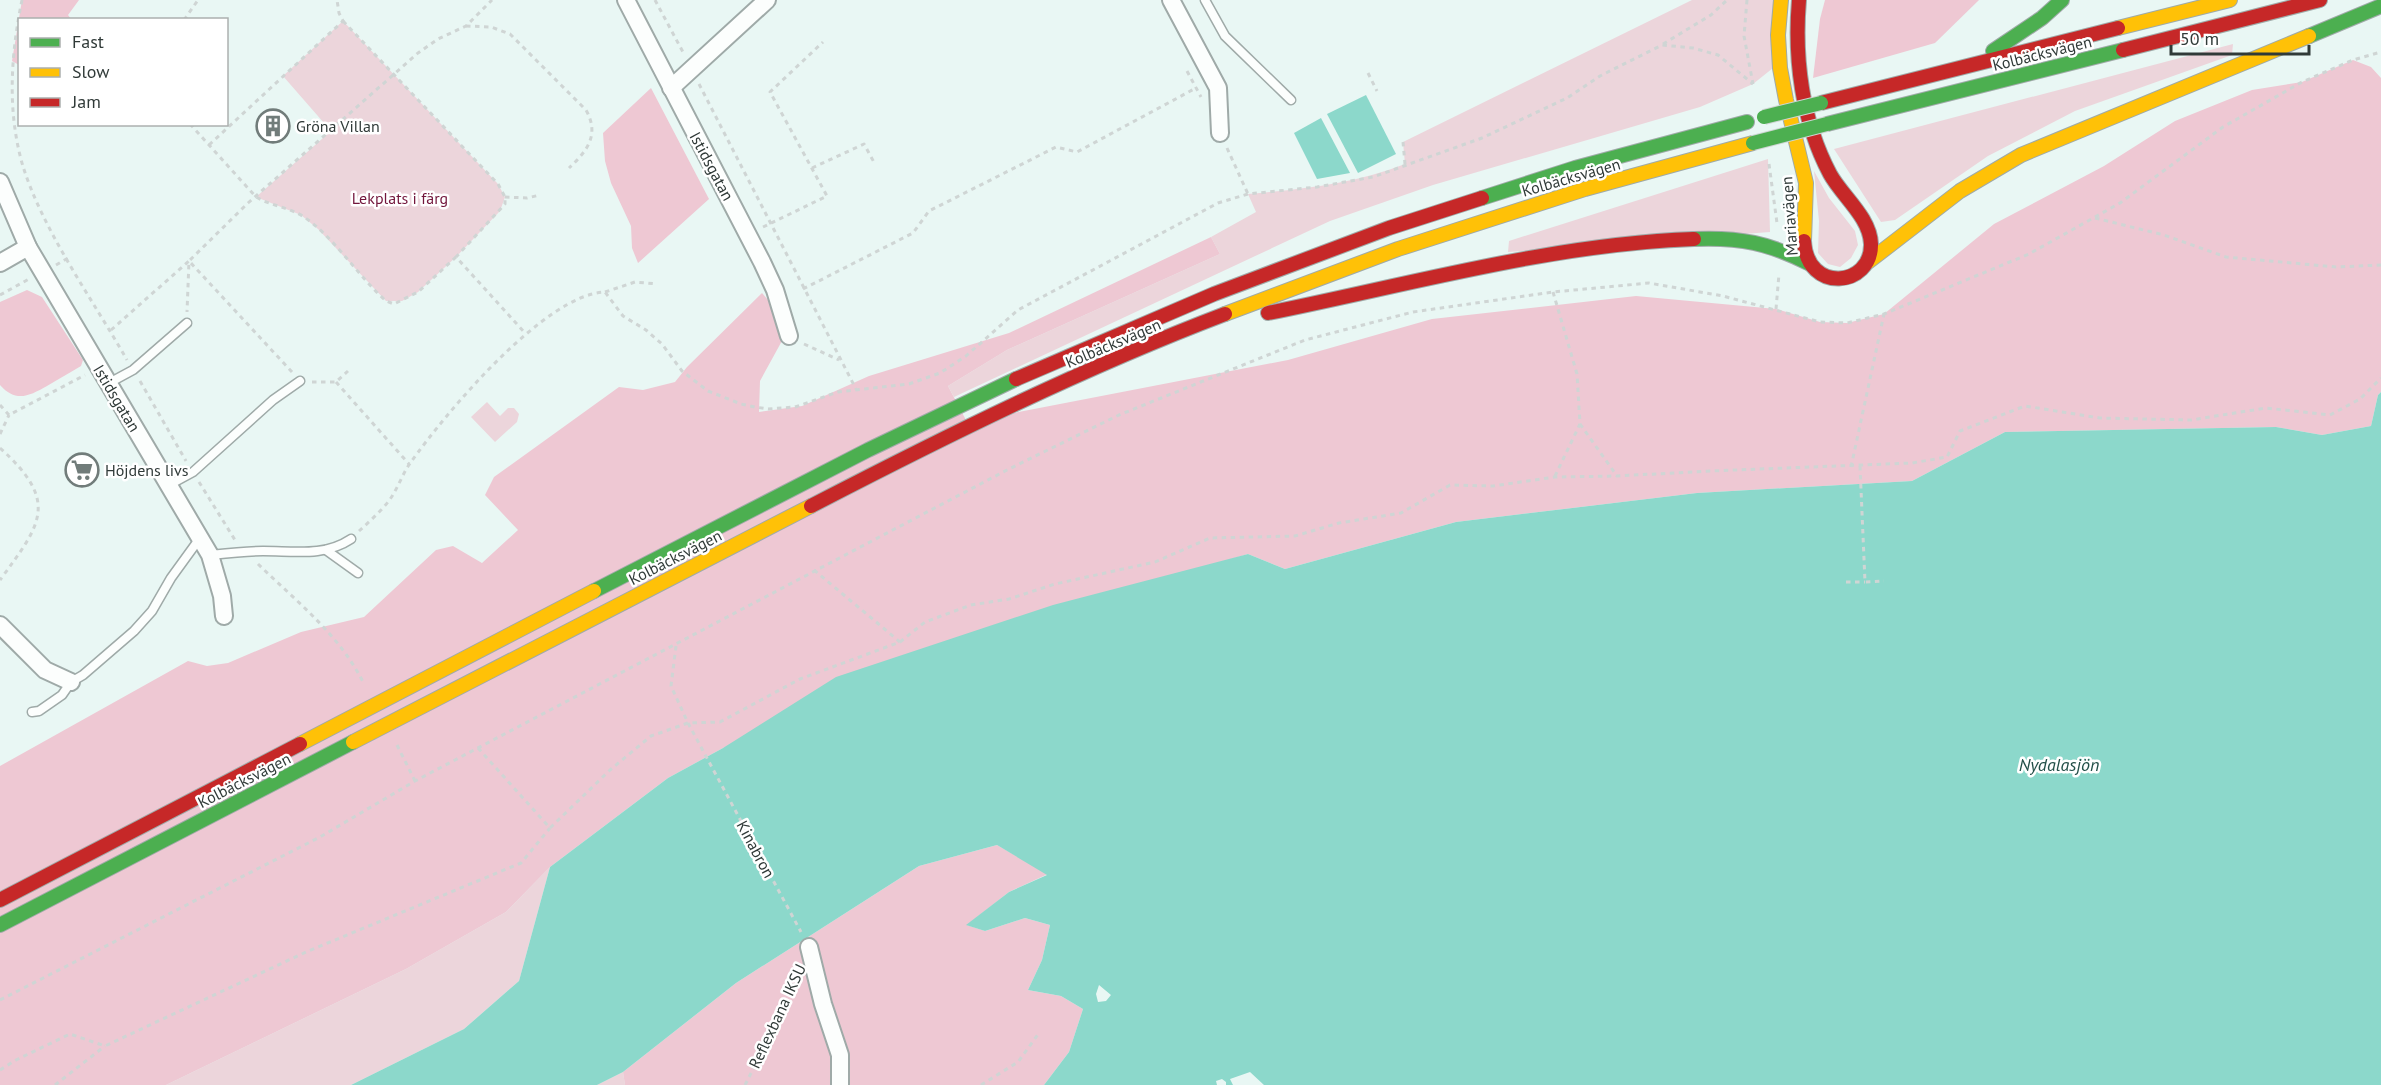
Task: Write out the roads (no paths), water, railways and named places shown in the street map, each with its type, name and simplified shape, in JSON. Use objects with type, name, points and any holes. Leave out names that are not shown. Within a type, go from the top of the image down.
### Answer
[{"type":"main road","name":"Mariavägen","points":[[1781,0],[1776,38],[1778,64],[1806,180],[1805,237],[1810,264],[1822,275],[1837,279],[1858,273],[1868,262],[1942,202],[1996,168],[2031,151],[2381,6]]},
{"type":"main road","points":[[1799,0],[1797,53],[1800,81],[1816,141],[1827,169],[1870,234],[1868,262]]},
{"type":"main road","points":[[1974,64],[2042,18],[2062,0]]},
{"type":"main road","name":"Kolbäcksvägen","points":[[0,900],[295,745],[858,456],[1049,363],[1214,294],[1389,228],[1575,168],[1821,103],[2230,0]]},
{"type":"main road","name":"Kolbäcksvägen","points":[[0,925],[940,439],[1080,374],[1205,322],[1311,280],[1488,219],[1753,143],[2320,0]]},
{"type":"main road","points":[[1205,322],[1269,312],[1568,252],[1649,241],[1728,240],[1761,243],[1810,264]]},
{"type":"street","name":"Istidsgatan","points":[[626,0],[775,290],[789,336]]},
{"type":"street","points":[[671,88],[766,0]]},
{"type":"street","points":[[1171,0],[1218,87],[1220,133]]},
{"type":"street","name":"Istidsgatan","points":[[0,182],[28,247],[210,555],[222,596],[224,616]]},
{"type":"street","points":[[0,262],[28,247]]},
{"type":"street","points":[[0,625],[45,670],[71,682]]},
{"type":"street","points":[[809,947],[823,1004],[840,1055],[840,1085]]},
{"type":"lane","points":[[1205,0],[1225,36],[1291,100]]},
{"type":"lane","points":[[109,383],[133,370],[187,323]]},
{"type":"lane","points":[[169,485],[193,472],[273,400],[300,381]]},
{"type":"lane","points":[[32,712],[39,711],[62,694],[71,682],[87,671],[144,620],[200,538]]},
{"type":"lane","points":[[210,555],[245,552],[312,552],[341,546],[351,539]]},
{"type":"lane","points":[[326,550],[358,573]]},
{"type":"water","points":[[1366,95],[1396,154],[1358,173],[1327,114]]},
{"type":"water","points":[[1321,118],[1350,173],[1317,179],[1294,133]]},
{"type":"water","name":"Nydalasjön","points":[[2381,392],[2381,1085],[1264,1085],[1250,1072],[1230,1079],[1233,1085],[1226,1085],[1222,1079],[1216,1081],[1217,1085],[1044,1085],[1069,1052],[1083,1009],[1061,996],[1028,990],[1042,960],[1050,925],[1025,918],[985,931],[966,925],[1009,892],[1047,875],[997,845],[919,866],[736,983],[623,1072],[597,1085],[351,1085],[464,1029],[519,981],[550,867],[668,778],[723,748],[836,677],[1053,605],[1248,554],[1285,569],[1456,522],[1697,493],[1912,481],[2005,432],[2276,427],[2322,435],[2371,426],[2378,395]],"holes":[[[1099,985],[1111,995],[1106,1001],[1098,1002],[1096,994]]]},
{"type":"place","name":"Gröna Villan","points":[[273,126]]},
{"type":"place","name":"Höjdens livs","points":[[82,470]]},
{"type":"park label","name":"Lekplats i färg","points":[[400,198]]}]
